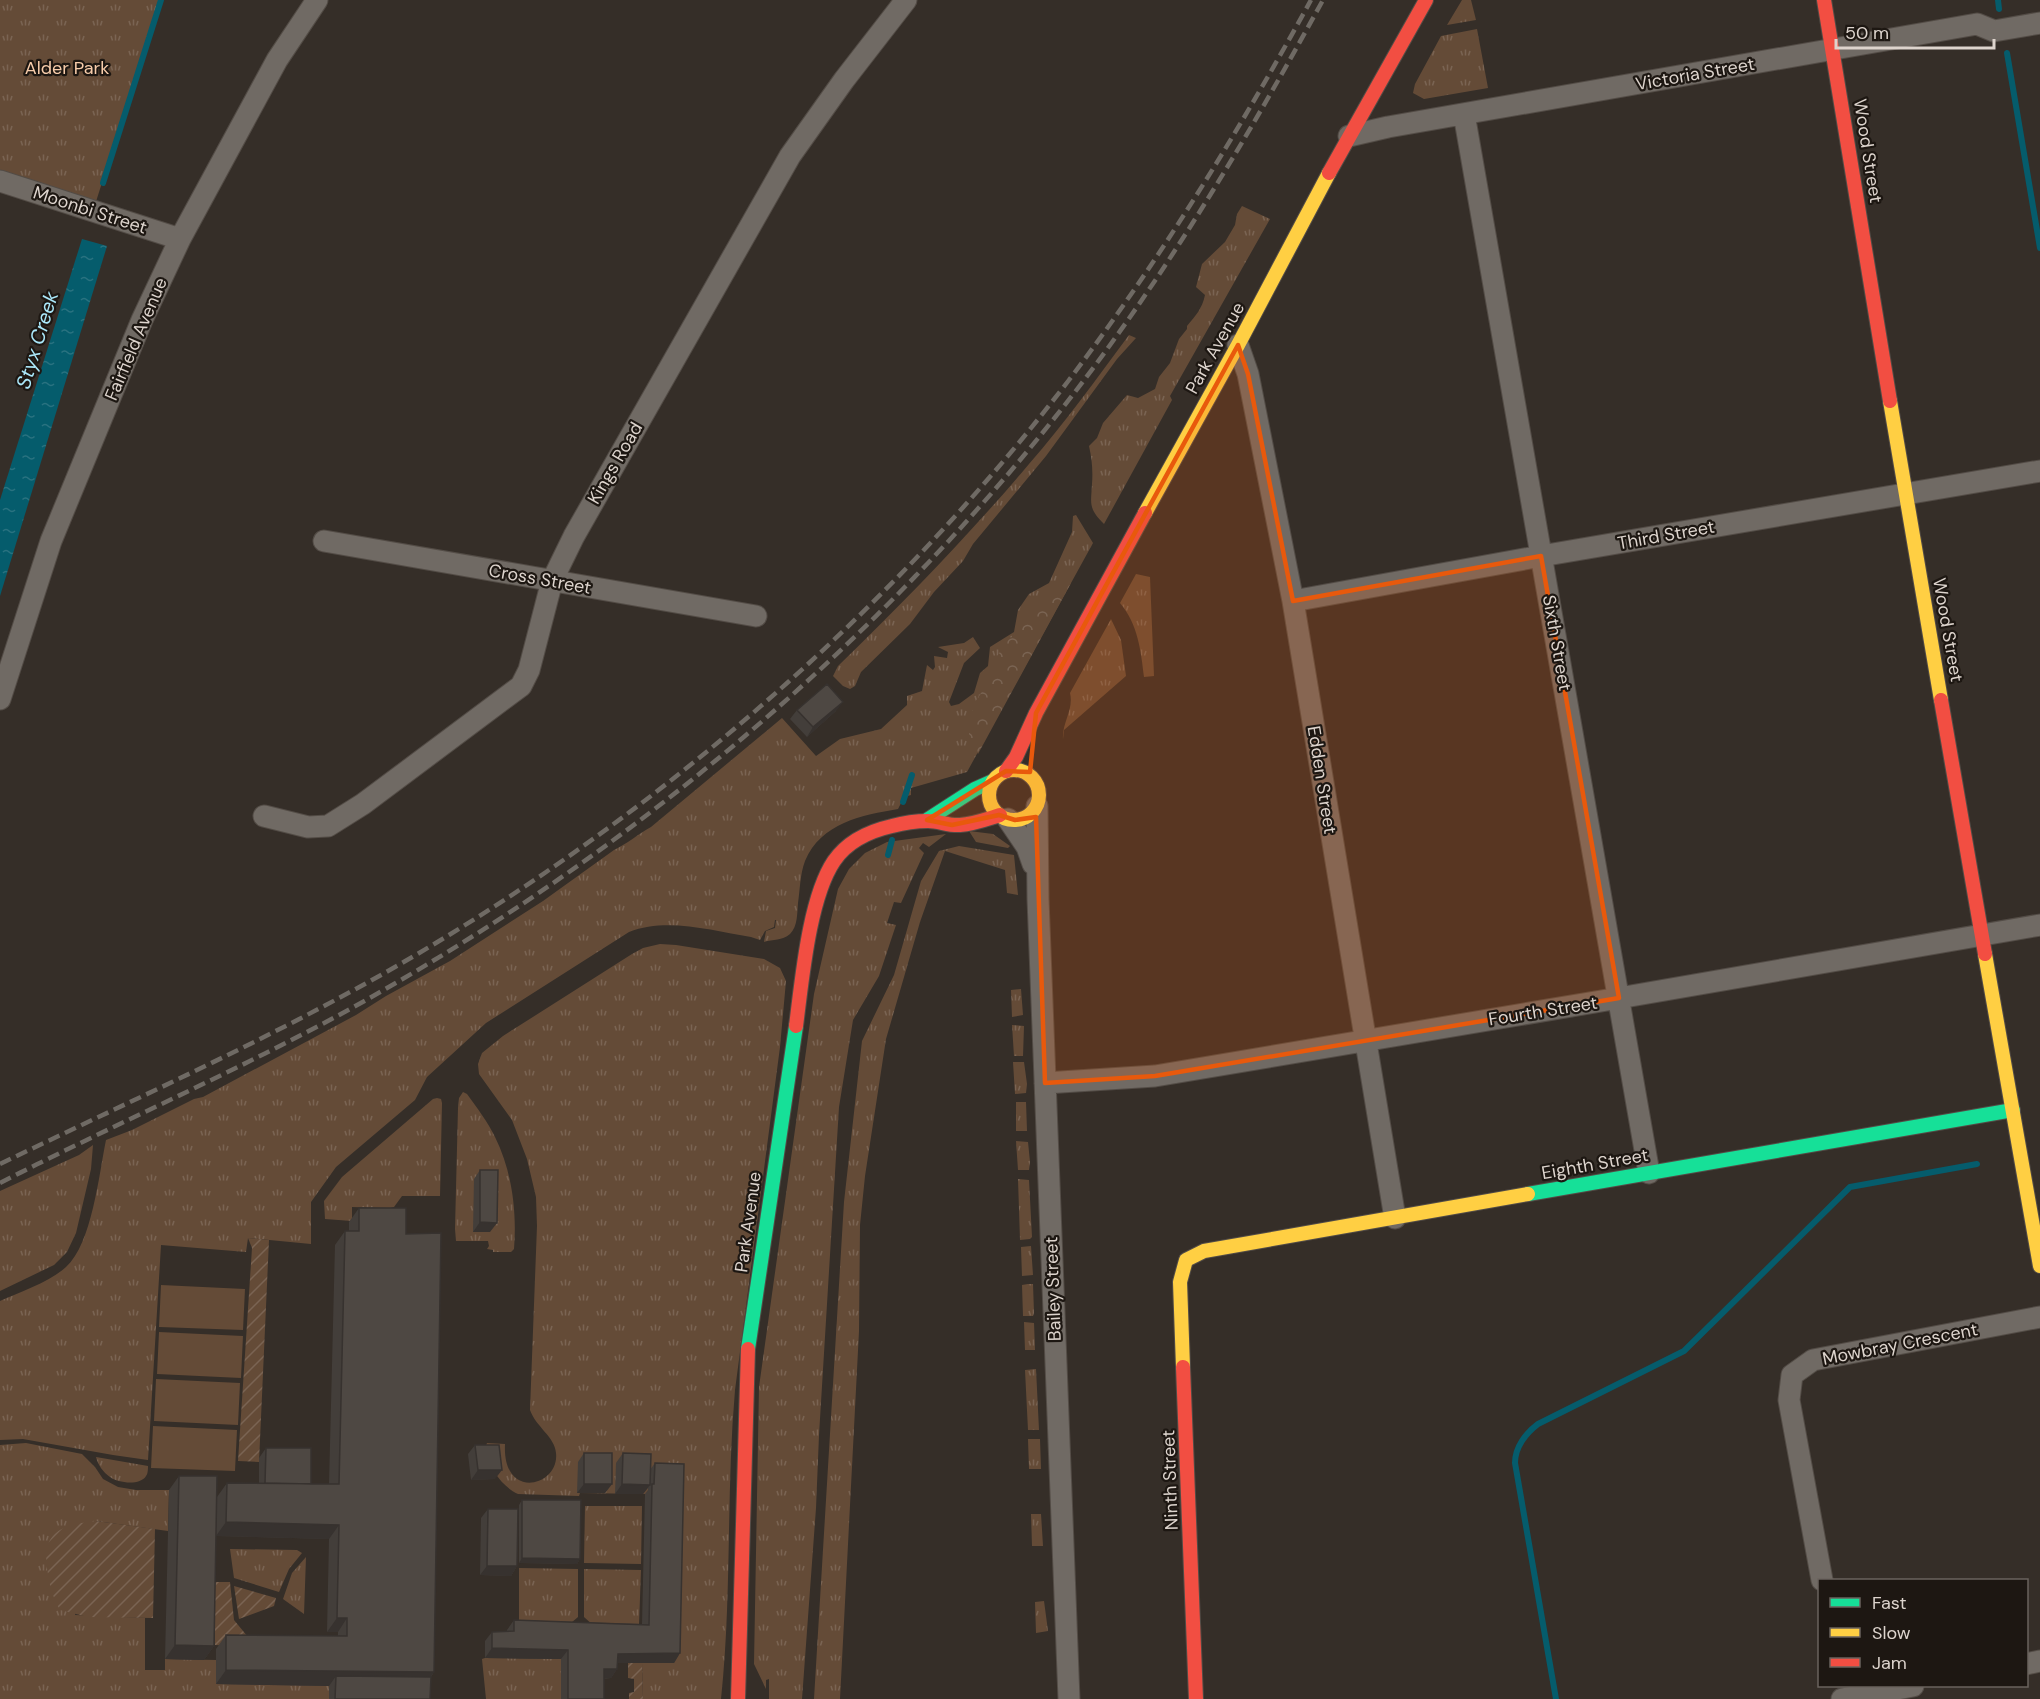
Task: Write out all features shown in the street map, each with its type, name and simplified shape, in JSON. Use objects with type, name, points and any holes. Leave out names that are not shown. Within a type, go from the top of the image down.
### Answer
[{"type":"street","name":"Fairfield Avenue","points":[[0,699],[51,541],[142,320],[180,239],[277,60],[317,0]]},
{"type":"street","name":"Kings Road","points":[[264,816],[308,826],[328,826],[363,804],[516,691],[526,679],[552,581],[574,536],[790,156],[844,80],[906,0]]},
{"type":"street","name":"Park Avenue","points":[[1006,771],[1016,758],[1036,713],[1238,345],[1349,136],[1426,0]]},
{"type":"street","name":"Wood Street","points":[[1824,0],[1905,493],[2040,1266]]},
{"type":"street","name":"Victoria Street","points":[[1349,136],[1977,24],[1994,31],[2040,23]]},
{"type":"street","name":"Sixth Street","points":[[1464,114],[1649,1173]]},
{"type":"street","name":"Moonbi Street","points":[[0,181],[180,239]]},
{"type":"street","name":"Edden Street","points":[[1238,345],[1248,374],[1293,601],[1395,1218]]},
{"type":"street","name":"Third Street","points":[[1293,601],[2040,471]]},
{"type":"street","name":"Cross Street","points":[[324,541],[756,616]]},
{"type":"street","name":"Park Avenue","points":[[1030,775],[1030,745],[1036,713]]},
{"type":"street","points":[[1006,771],[1023,771],[1030,775],[1039,789],[1040,798],[1037,806],[1033,812],[1022,819],[1004,817],[995,811],[990,800],[993,781],[1006,771]]},
{"type":"street","name":"Park Avenue","points":[[927,820],[975,789],[993,781]]},
{"type":"street","name":"Bailey Street","points":[[1037,806],[1037,879],[1069,1699]]},
{"type":"street","name":"Park Avenue","points":[[738,1699],[747,1356],[806,956],[819,892],[835,858],[846,846],[881,828],[927,820],[962,825],[1004,817]]},
{"type":"street","name":"Bailey Street","points":[[1004,817],[1027,847],[1037,879]]},
{"type":"street","name":"Fourth Street","points":[[1045,1083],[1155,1076],[2040,925]]},
{"type":"street","name":"Eighth Street","points":[[1186,1260],[1204,1251],[2013,1110]]},
{"type":"street","name":"Ninth Street","points":[[1186,1260],[1180,1282],[1196,1699]]},
{"type":"street","name":"Mowbray Crescent","points":[[1822,1579],[1789,1400],[1792,1375],[1813,1360],[2040,1317]]},
{"type":"street","points":[[1843,1699],[1908,1687]]},
{"type":"highlighted area","points":[[1238,345],[1248,374],[1293,601],[1541,556],[1619,998],[1155,1076],[1045,1083],[1036,817],[1015,820],[999,815],[952,825],[927,820],[1006,771],[1030,772],[1036,713]]},
{"type":"green space","name":"Alder Park","points":[[0,0],[160,0],[93,211],[0,181]]},
{"type":"green space","points":[[1462,0],[1471,0],[1476,20],[1447,25]]},
{"type":"green space","points":[[1477,29],[1488,88],[1424,99],[1413,93],[1415,84],[1441,36]]},
{"type":"green space","points":[[1242,206],[1270,219],[1170,396],[1172,400],[1104,524],[1095,514],[1092,505],[1092,460],[1089,446],[1097,438],[1103,423],[1127,395],[1138,398],[1155,389],[1159,377],[1170,363],[1179,339],[1202,304],[1205,295],[1196,287],[1202,264],[1225,242]]},
{"type":"green space","points":[[1129,335],[1136,338],[1117,359],[1046,456],[973,544],[963,561],[934,592],[910,624],[861,672],[855,686],[850,689],[843,686],[833,676],[838,666],[936,567],[1006,490],[1068,417]]},
{"type":"green space","points":[[1076,515],[1093,543],[967,772],[911,788],[911,795],[904,797],[898,809],[857,818],[832,829],[821,838],[812,848],[803,866],[797,919],[790,934],[781,939],[764,942],[766,931],[775,928],[776,920],[774,927],[765,931],[760,940],[674,925],[629,932],[486,1023],[427,1077],[415,1100],[336,1167],[311,1202],[311,1244],[248,1238],[246,1252],[161,1245],[148,1460],[23,1439],[0,1440],[0,1301],[52,1277],[66,1267],[75,1256],[93,1208],[106,1140],[132,1130],[194,1099],[203,1097],[356,1015],[450,961],[651,827],[782,718],[816,756],[840,739],[881,729],[907,705],[907,696],[922,691],[927,665],[933,670],[935,667],[934,656],[947,658],[948,652],[938,647],[964,643],[973,637],[980,648],[964,663],[949,702],[951,706],[959,704],[974,693],[980,673],[988,666],[990,647],[1014,632],[1018,610],[1029,594],[1049,583],[1072,532],[1073,516]]},
{"type":"green space","points":[[1136,574],[1150,577],[1154,676],[1144,677],[1135,629],[1120,603]]},
{"type":"green space","points":[[1071,583],[978,754],[970,739],[968,728],[975,702],[983,690],[994,661],[1007,641],[1027,619],[1035,602],[1063,585]]},
{"type":"green space","points":[[1111,619],[1121,640],[1126,676],[1064,730],[1063,739],[1064,727],[1071,699],[1070,693]]},
{"type":"green space","points":[[969,831],[993,834],[1010,846],[1008,848],[976,842]]},
{"type":"green space","points":[[946,834],[929,847],[923,843],[919,848],[924,853],[901,903],[894,902],[887,923],[896,925],[879,976],[853,1020],[839,1107],[816,1508],[802,1699],[769,1699],[769,1679],[766,1680],[766,1689],[754,1664],[759,1387],[814,994],[838,889],[849,869],[865,853],[887,842]]},
{"type":"green space","points":[[959,846],[1014,855],[1018,895],[1007,893],[1005,870],[945,851],[920,922],[886,1039],[865,1176],[860,1225],[859,1331],[840,1699],[814,1699],[844,1202],[862,1041],[894,975],[921,881],[939,851]]},
{"type":"green space","points":[[660,944],[764,959],[780,968],[786,981],[780,1047],[735,1390],[727,1622],[721,1699],[636,1699],[643,1698],[642,1663],[673,1662],[647,1494],[580,1493],[579,1496],[518,1494],[502,1482],[483,1453],[487,1443],[505,1444],[506,1462],[512,1475],[521,1481],[531,1483],[549,1474],[555,1464],[556,1453],[552,1442],[536,1422],[530,1410],[537,1226],[536,1197],[527,1159],[512,1120],[479,1074],[478,1064],[482,1053],[503,1036],[632,954],[643,948]]},
{"type":"green space","points":[[1021,989],[1023,1015],[1012,1017],[1011,990]]},
{"type":"green space","points":[[1012,1025],[1024,1026],[1023,1056],[1014,1056]]},
{"type":"green space","points":[[1013,1062],[1024,1062],[1026,1093],[1015,1094]]},
{"type":"green space","points":[[463,1092],[467,1094],[489,1126],[506,1164],[515,1221],[514,1249],[511,1252],[493,1252],[487,1249],[488,1241],[456,1241],[458,1108],[459,1098]]},
{"type":"green space","points":[[437,1098],[441,1099],[442,1103],[440,1196],[402,1196],[394,1207],[390,1208],[352,1207],[352,1221],[325,1219],[324,1201],[342,1177]]},
{"type":"green space","points":[[1016,1102],[1026,1102],[1027,1131],[1016,1131]]},
{"type":"green space","points":[[1016,1141],[1028,1142],[1029,1170],[1018,1170]]},
{"type":"green space","points":[[93,1145],[91,1169],[76,1233],[67,1252],[54,1265],[0,1291],[0,1191],[79,1155]]},
{"type":"green space","points":[[1018,1179],[1029,1180],[1032,1237],[1030,1239],[1020,1240]]},
{"type":"green space","points":[[248,1238],[269,1240],[259,1462],[238,1461],[252,1248]]},
{"type":"green space","points":[[1031,1246],[1033,1275],[1022,1276],[1021,1247]]},
{"type":"green space","points":[[1033,1284],[1034,1313],[1033,1316],[1023,1316],[1022,1285]]},
{"type":"green space","points":[[161,1285],[245,1289],[243,1330],[159,1327]]},
{"type":"green space","points":[[1024,1322],[1034,1323],[1035,1350],[1025,1350]]},
{"type":"green space","points":[[159,1332],[243,1336],[241,1378],[157,1374]]},
{"type":"green space","points":[[1036,1369],[1039,1430],[1028,1430],[1025,1370]]},
{"type":"green space","points":[[156,1379],[240,1383],[238,1425],[154,1421]]},
{"type":"green space","points":[[153,1426],[237,1430],[235,1471],[151,1468]]},
{"type":"green space","points":[[1028,1439],[1040,1439],[1041,1469],[1029,1469]]},
{"type":"green space","points":[[26,1443],[82,1454],[103,1479],[118,1487],[136,1490],[169,1490],[168,1531],[96,1521],[75,1615],[145,1618],[145,1670],[165,1670],[165,1659],[216,1660],[217,1684],[329,1685],[329,1699],[0,1699],[0,1445]]},
{"type":"green space","points":[[96,1457],[148,1466],[147,1474],[139,1481],[118,1481],[105,1473]]},
{"type":"green space","points":[[585,1506],[642,1506],[641,1564],[584,1563]]},
{"type":"green space","points":[[1031,1514],[1041,1514],[1043,1546],[1032,1546]]},
{"type":"green space","points":[[96,1521],[155,1529],[153,1618],[88,1617],[60,1610],[52,1592],[46,1560],[50,1540],[62,1529]]},
{"type":"green space","points":[[230,1549],[297,1550],[302,1553],[289,1569],[279,1592],[234,1578]]},
{"type":"green space","points":[[306,1557],[304,1614],[283,1599],[292,1573]]},
{"type":"green space","points":[[519,1568],[578,1569],[578,1617],[565,1628],[519,1627]]},
{"type":"green space","points":[[584,1569],[641,1570],[639,1625],[593,1625],[584,1617]]},
{"type":"green space","points":[[215,1582],[230,1582],[234,1620],[248,1637],[261,1647],[215,1645]]},
{"type":"green space","points":[[234,1586],[276,1598],[274,1606],[239,1619]]},
{"type":"green space","points":[[1044,1601],[1048,1631],[1036,1633],[1035,1602]]},
{"type":"green space","points":[[482,1659],[561,1659],[561,1699],[486,1699]]},
{"type":"green space","points":[[628,1663],[642,1663],[643,1699],[629,1699],[629,1693],[634,1692],[634,1679],[628,1678]]},
{"type":"water","points":[[82,239],[107,246],[0,596],[0,500]]},
{"type":"building","points":[[827,684],[843,702],[813,727],[797,710]]},
{"type":"building","points":[[480,1170],[498,1170],[497,1223],[480,1222]]},
{"type":"building","points":[[359,1208],[406,1208],[406,1234],[441,1233],[434,1672],[226,1670],[226,1635],[347,1636],[347,1618],[337,1618],[339,1525],[226,1522],[227,1483],[339,1484],[345,1231],[359,1231]]},
{"type":"building","points":[[475,1445],[499,1445],[502,1470],[478,1470]]},
{"type":"building","points":[[266,1448],[311,1448],[311,1484],[265,1483]]},
{"type":"building","points":[[584,1453],[612,1453],[612,1484],[584,1484]]},
{"type":"building","points":[[623,1453],[651,1454],[650,1485],[622,1484]]},
{"type":"building","points":[[655,1463],[684,1464],[680,1653],[618,1654],[617,1669],[604,1669],[604,1699],[568,1699],[568,1650],[492,1648],[492,1632],[514,1631],[514,1620],[649,1625],[652,1484],[654,1484]]},
{"type":"building","points":[[179,1476],[217,1476],[214,1646],[175,1645]]},
{"type":"building","points":[[522,1500],[581,1500],[580,1559],[522,1558]]},
{"type":"building","points":[[488,1509],[518,1509],[517,1566],[487,1566]]},
{"type":"building","points":[[336,1676],[431,1677],[430,1699],[335,1699]]},
{"type":"waterway","name":"Styx Creek","points":[[103,183],[161,0]]},
{"type":"waterway","points":[[1998,0],[1999,9]]},
{"type":"waterway","points":[[2007,53],[2040,248]]},
{"type":"waterway","points":[[903,802],[912,775]]},
{"type":"waterway","points":[[888,855],[892,840]]},
{"type":"waterway","points":[[1556,1699],[1515,1463],[1517,1451],[1525,1436],[1538,1424],[1684,1351],[1850,1187],[1977,1164]]},
{"type":"railway","points":[[0,1164],[284,1027],[340,998],[449,935],[536,879],[622,818],[704,754],[784,686],[861,614],[934,539],[1004,461],[1069,380],[1167,242],[1256,98],[1311,0]]},
{"type":"railway","points":[[0,1183],[315,1028],[461,944],[560,879],[655,809],[747,734],[836,655],[920,571],[1000,484],[1110,346],[1175,250],[1237,151],[1323,0]]},
{"type":"traffic: fast","points":[[927,820],[975,789],[993,781]]},
{"type":"traffic: fast","points":[[748,1349],[796,1026]]},
{"type":"traffic: fast","points":[[1528,1194],[2013,1110]]},
{"type":"traffic: slow","points":[[1145,513],[1238,345],[1329,173]]},
{"type":"traffic: slow","points":[[1890,401],[1941,700]]},
{"type":"traffic: slow","points":[[1014,770],[1032,777],[1039,795],[1032,813],[1014,820],[996,813],[989,795],[996,777],[1014,770]]},
{"type":"traffic: slow","points":[[1985,954],[2040,1266]]},
{"type":"traffic: slow","points":[[1183,1367],[1180,1282],[1186,1260],[1204,1251],[1528,1194]]},
{"type":"traffic: jam","points":[[1329,173],[1426,0]]},
{"type":"traffic: jam","points":[[1824,0],[1890,401]]},
{"type":"traffic: jam","points":[[1006,771],[1016,757],[1036,713],[1145,513]]},
{"type":"traffic: jam","points":[[1941,700],[1985,954]]},
{"type":"traffic: jam","points":[[796,1026],[804,963],[818,896],[825,877],[839,854],[860,838],[896,825],[928,821],[960,825],[1000,815]]},
{"type":"traffic: jam","points":[[738,1699],[748,1349]]},
{"type":"traffic: jam","points":[[1183,1367],[1196,1699]]}]
